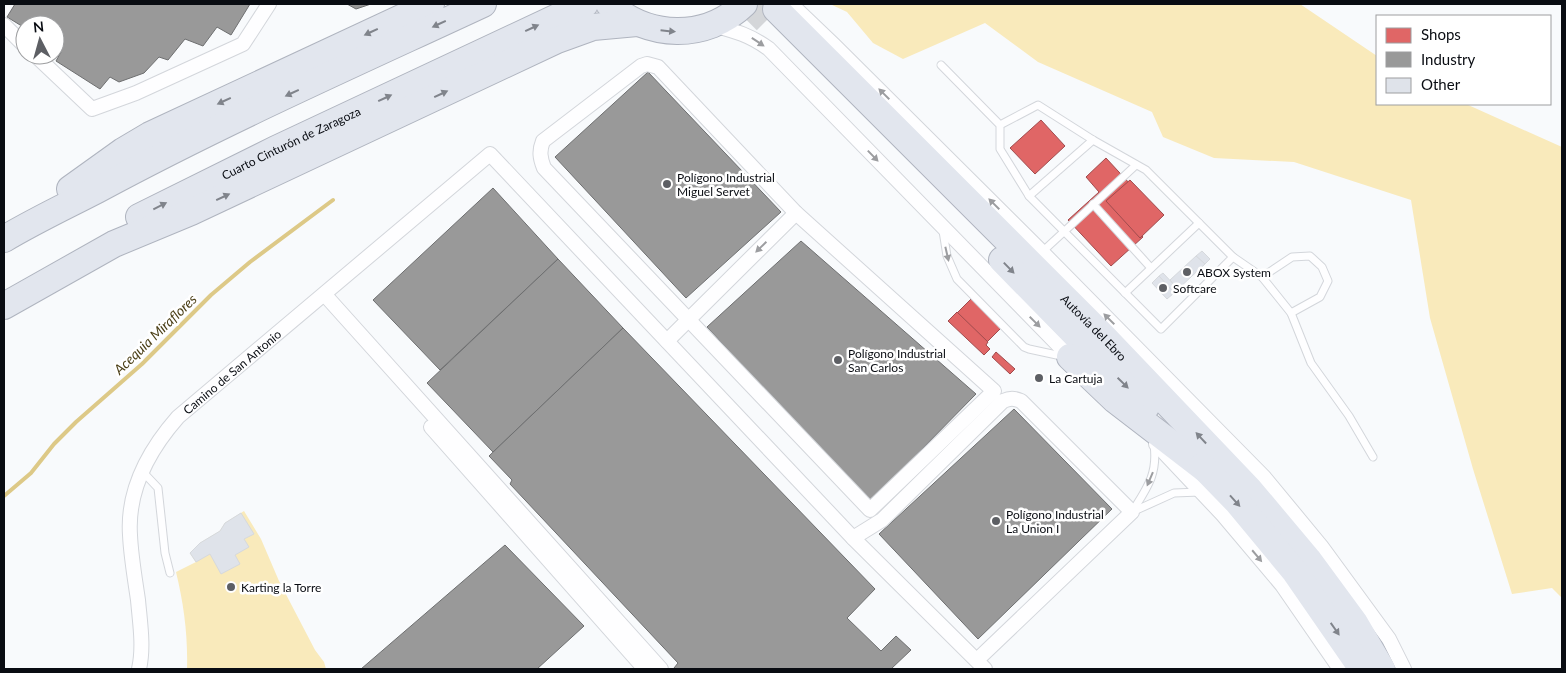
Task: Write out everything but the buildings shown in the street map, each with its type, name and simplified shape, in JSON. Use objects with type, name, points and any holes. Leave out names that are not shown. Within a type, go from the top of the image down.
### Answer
[{"type":"highway","points":[[4,239],[66,199],[123,151],[150,135],[431,4]]},
{"type":"highway","points":[[66,199],[483,4]]},
{"type":"highway","points":[[609,4],[622,15],[636,23],[674,32],[694,30],[713,25],[744,4]]},
{"type":"highway","name":"Cuarto Cinturón de Zaragoza","points":[[4,294],[107,240],[240,166],[582,5]]},
{"type":"highway","name":"Autovía del Ebro","points":[[778,11],[1129,388],[1204,481],[1236,502],[1295,572],[1362,669]]},
{"type":"highway","name":"Autovía del Ebro","points":[[778,11],[1117,350],[1250,490],[1308,559],[1355,623],[1382,669]]},
{"type":"highway","points":[[4,306],[107,240],[190,212],[557,40],[594,27],[636,23]]},
{"type":"highway","points":[[1070,357],[1204,481]]},
{"type":"highway","points":[[1264,477],[1276,504],[1316,552],[1350,600],[1355,623]]},
{"type":"street","points":[[46,65],[92,109],[136,93],[243,44],[269,4]]},
{"type":"street","points":[[778,11],[834,44],[1264,477],[1321,546],[1389,639],[1404,669]]},
{"type":"street","points":[[4,25],[15,36]]},
{"type":"street","points":[[713,25],[755,39],[769,49],[1070,357]]},
{"type":"street","points":[[853,538],[870,510],[994,391],[796,213],[658,67],[653,64],[640,66],[542,141],[540,158],[544,168],[870,510]]},
{"type":"street","name":"Camino de San Antonio","points":[[139,669],[142,645],[130,534],[130,510],[135,486],[157,444],[178,417],[490,154],[667,341]]},
{"type":"street","points":[[796,213],[688,318],[667,341],[853,538],[981,665],[1132,512],[1021,401],[1009,398],[996,408],[882,520],[853,538]]},
{"type":"street","points":[[325,295],[661,669]]},
{"type":"street","points":[[342,314],[354,340],[644,668]]},
{"type":"street","points":[[1115,400],[1154,442],[1204,481],[1223,515],[1282,585],[1340,669]]},
{"type":"lane","points":[[941,65],[1000,125],[1000,149],[1029,196],[1161,329],[1233,257]]},
{"type":"lane","points":[[1000,125],[1038,105],[1093,140],[1146,170],[1233,257],[1262,277],[1291,313],[1311,362],[1349,416],[1373,457]]},
{"type":"lane","points":[[1029,196],[1093,140]]},
{"type":"lane","points":[[1042,252],[1136,165]]},
{"type":"lane","points":[[1093,204],[1151,268]]},
{"type":"lane","points":[[1125,293],[1199,223]]},
{"type":"lane","points":[[942,228],[947,256],[957,279],[1024,347],[1070,357]]},
{"type":"lane","points":[[1262,277],[1292,257],[1310,256],[1322,267],[1328,281],[1320,297],[1291,313]]},
{"type":"lane","points":[[1132,512],[1145,492],[1156,466],[1154,442]]},
{"type":"lane","points":[[142,471],[158,488],[170,573]]},
{"type":"lane","points":[[1132,512],[1204,481]]},
{"type":"shaded area","points":[[830,4],[1300,4],[1376,55],[1376,105],[1468,105],[1562,147],[1562,598],[1552,588],[1512,594],[1473,469],[1430,318],[1411,200],[1294,162],[1214,158],[1163,137],[1152,112],[1038,62],[985,23],[903,59],[873,43],[847,12]]},
{"type":"shaded area","name":"Karting la Torre","points":[[244,511],[261,539],[279,581],[315,650],[324,662],[326,669],[187,669],[185,620],[176,572],[196,562],[190,553],[200,543],[220,531],[225,523]]},
{"type":"waterway","name":"Acequia Miraflores","points":[[4,496],[31,473],[54,444],[76,422],[142,364],[211,295],[250,262],[333,200]]},
{"type":"tunnel","points":[[749,4],[766,21]]},
{"type":"place","name":"Polígono Industrial Miguel Servet","points":[[667,184]]},
{"type":"place","name":"ABOX System","points":[[1187,272]]},
{"type":"place","name":"Softcare","points":[[1163,288]]},
{"type":"place","name":"Polígono Industrial San Carlos","points":[[838,360]]},
{"type":"place","name":"La Cartuja","points":[[1039,378]]},
{"type":"place","name":"Polígono Industrial La Union I","points":[[996,521]]},
{"type":"place","name":"Karting la Torre","points":[[231,587]]}]
